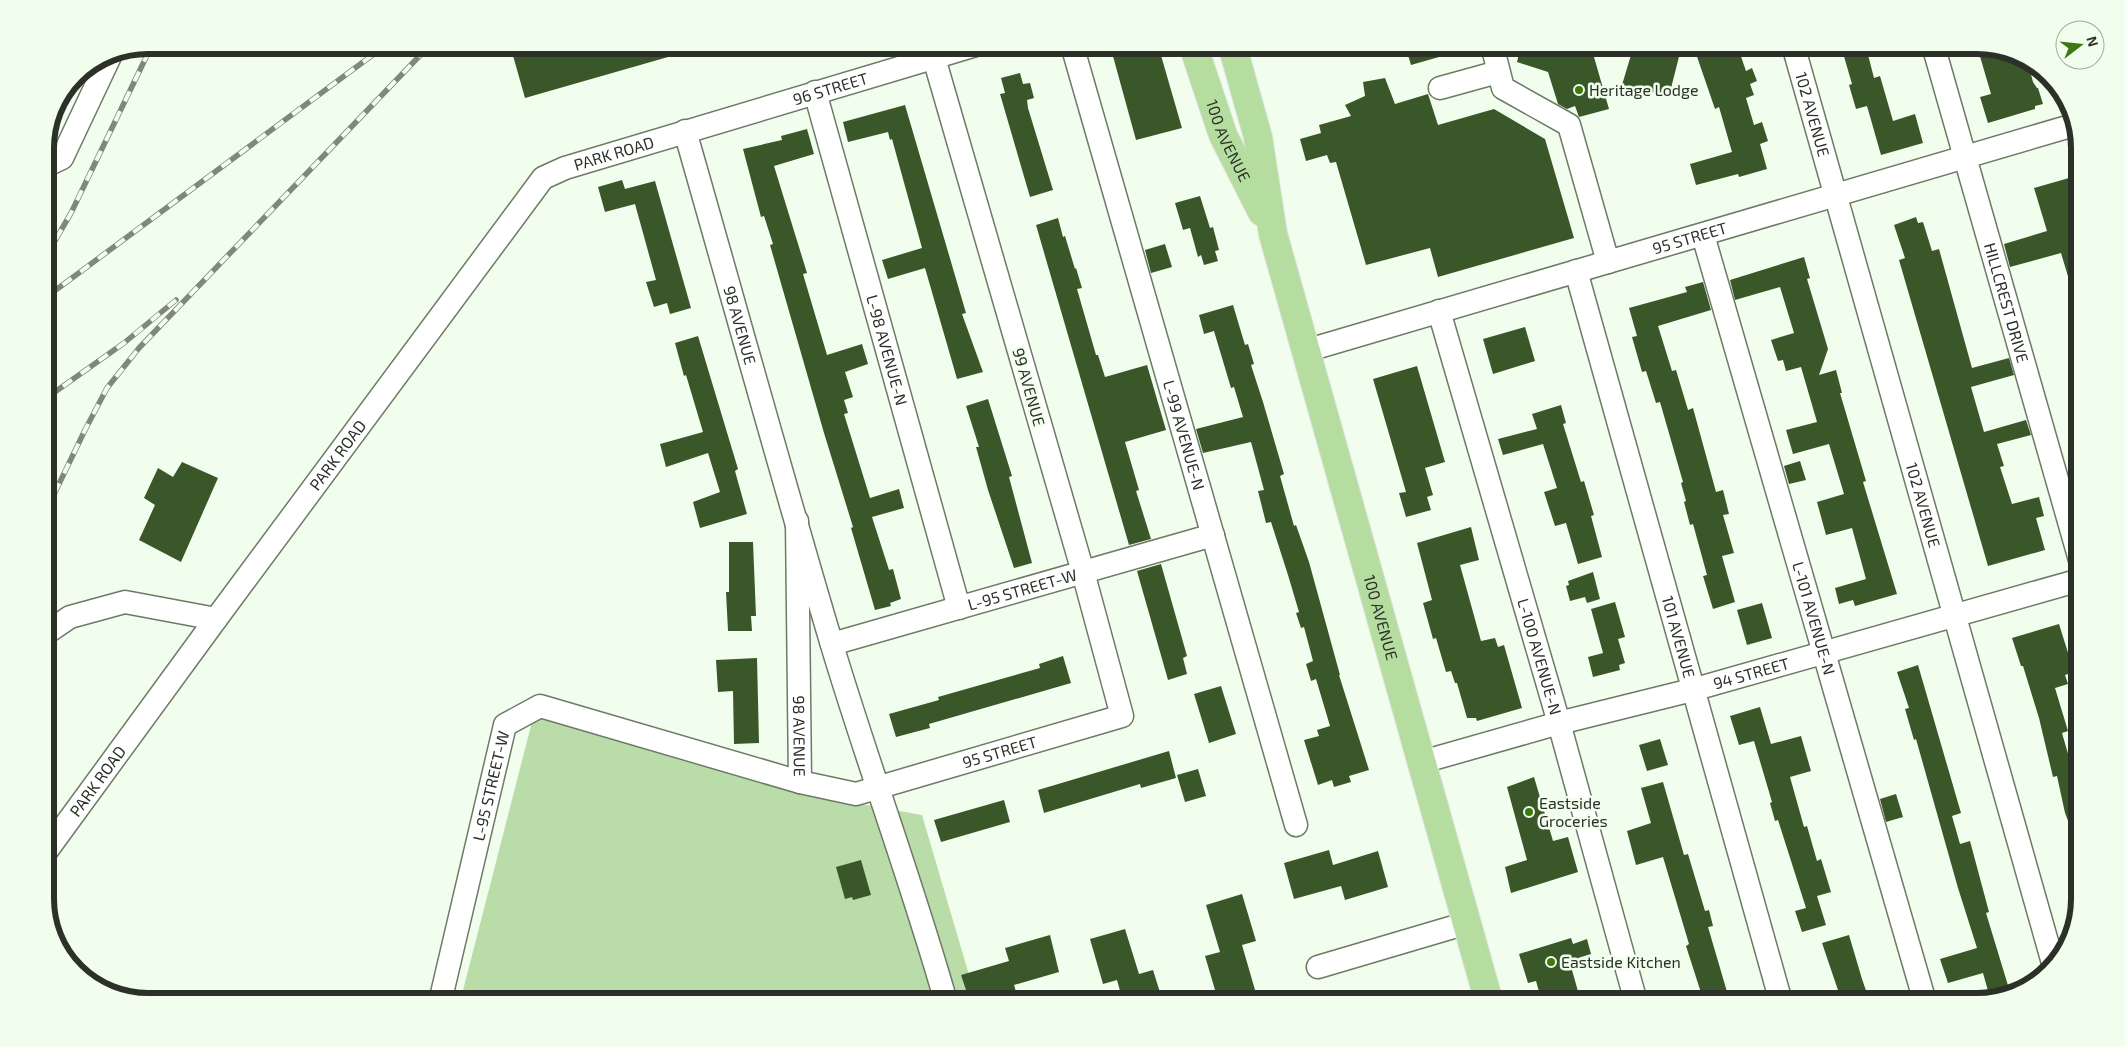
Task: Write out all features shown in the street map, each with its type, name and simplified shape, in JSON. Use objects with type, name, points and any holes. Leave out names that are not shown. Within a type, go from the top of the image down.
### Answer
[{"type":"main road","name":"100 AVENUE","points":[[1196,54],[1223,135],[1273,234]]},
{"type":"main road","name":"100 AVENUE","points":[[1235,54],[1258,137],[1273,234],[1486,993]]},
{"type":"street","name":"96 STREET","points":[[685,131],[947,54]]},
{"type":"street","name":"L-99 AVENUE-N","points":[[1075,54],[1296,826]]},
{"type":"street","points":[[1494,54],[1503,88],[1569,124],[1608,262]]},
{"type":"street","name":"102 AVENUE","points":[[1796,54],[2051,957]]},
{"type":"street","name":"HILLCREST DRIVE","points":[[1936,54],[2071,528]]},
{"type":"street","name":"99 AVENUE","points":[[934,58],[1083,572],[1122,716]]},
{"type":"street","points":[[54,162],[62,158],[107,63]]},
{"type":"street","points":[[1440,88],[1498,72]]},
{"type":"street","name":"L-98 AVENUE-N","points":[[815,92],[960,608]]},
{"type":"street","name":"95 STREET","points":[[1305,351],[2068,127]]},
{"type":"street","name":"98 AVENUE","points":[[685,131],[832,644],[876,788],[929,942],[943,993]]},
{"type":"street","name":"PARK ROAD","points":[[54,841],[543,178],[565,168],[685,131]]},
{"type":"street","name":"L-101 AVENUE-N","points":[[1703,235],[1822,652],[1923,993]]},
{"type":"street","name":"101 AVENUE","points":[[1576,271],[1778,993]]},
{"type":"street","name":"L-100 AVENUE-N","points":[[1439,311],[1559,723],[1634,993]]},
{"type":"street","name":"98 AVENUE","points":[[797,521],[800,782],[856,794],[876,788]]},
{"type":"street","name":"L-95 STREET-W","points":[[832,644],[1213,535]]},
{"type":"street","name":"94 STREET","points":[[1422,762],[1559,723],[1692,690],[2071,583]]},
{"type":"street","points":[[54,628],[70,616],[125,602],[216,619]]},
{"type":"street","name":"L-95 STREET-W","points":[[442,993],[505,725],[540,706],[800,782]]},
{"type":"street","name":"95 STREET","points":[[876,788],[1122,716]]},
{"type":"street","points":[[1318,967],[1467,923]]},
{"type":"green space","points":[[534,714],[680,760],[800,793],[922,815],[974,993],[462,993]]},
{"type":"building","points":[[513,54],[679,54],[525,98]]},
{"type":"building","points":[[1112,54],[1161,54],[1182,128],[1136,140]]},
{"type":"building","points":[[1408,54],[1450,54],[1411,65]]},
{"type":"building","name":"Heritage Lodge","points":[[1519,54],[1597,54],[1594,57],[1609,109],[1579,117],[1575,106],[1567,109],[1558,104],[1548,72],[1517,62]]},
{"type":"building","name":"Heritage Lodge","points":[[1631,54],[1680,54],[1669,96],[1622,85]]},
{"type":"building","points":[[1696,54],[1740,54],[1746,71],[1752,68],[1757,81],[1750,84],[1754,95],[1746,98],[1754,125],[1762,122],[1768,141],[1760,144],[1767,169],[1739,177],[1738,174],[1696,185],[1690,164],[1732,152],[1719,107],[1715,109]]},
{"type":"building","points":[[1843,54],[1868,54],[1874,78],[1880,76],[1893,121],[1915,114],[1923,143],[1881,155],[1867,106],[1856,109],[1849,85],[1852,84]]},
{"type":"building","points":[[1979,54],[2007,59],[2019,63],[2030,71],[2043,104],[2035,106],[2035,109],[1988,123],[1980,97],[1991,94]]},
{"type":"building","points":[[1020,73],[1023,84],[1030,83],[1034,98],[1027,100],[1028,108],[1053,190],[1030,197],[1000,94],[1005,93],[1001,78]]},
{"type":"building","points":[[1385,78],[1395,104],[1428,94],[1438,125],[1494,109],[1545,139],[1574,238],[1438,277],[1430,248],[1366,265],[1336,162],[1330,163],[1327,155],[1306,161],[1300,139],[1321,133],[1319,125],[1351,116],[1345,105],[1365,96],[1363,82]]},
{"type":"building","points":[[905,105],[966,313],[962,314],[983,372],[957,379],[925,268],[888,279],[882,260],[922,248],[892,139],[890,140],[888,132],[848,142],[843,122]]},
{"type":"building","points":[[807,129],[814,154],[774,166],[807,273],[803,274],[827,355],[862,344],[868,364],[845,372],[853,397],[844,400],[848,413],[844,414],[870,498],[899,489],[904,508],[872,517],[889,570],[893,569],[901,599],[890,603],[891,606],[875,610],[851,528],[853,527],[770,245],[773,244],[764,216],[761,217],[743,149],[782,140],[781,136]]},
{"type":"building","points":[[2069,178],[2071,185],[2071,286],[2061,253],[2010,267],[2004,244],[2047,231],[2034,188]]},
{"type":"building","points":[[622,180],[625,189],[655,181],[691,308],[670,314],[667,303],[654,307],[646,282],[656,280],[635,204],[605,212],[598,187]]},
{"type":"building","points":[[1200,196],[1210,228],[1213,227],[1219,250],[1215,251],[1218,261],[1204,265],[1201,255],[1198,257],[1190,228],[1183,230],[1175,203]]},
{"type":"building","points":[[1916,217],[1918,223],[1923,222],[1932,251],[1939,249],[1972,368],[2009,358],[2014,375],[1971,387],[1984,432],[2026,420],[2031,435],[1997,444],[2004,466],[2000,467],[2012,504],[2039,497],[2044,516],[2036,518],[2045,550],[1988,566],[1899,260],[1905,258],[1894,225]]},
{"type":"building","points":[[1058,218],[1082,288],[1077,289],[1096,355],[1098,355],[1105,377],[1147,365],[1166,430],[1125,442],[1139,490],[1136,491],[1151,539],[1129,545],[1036,225]]},
{"type":"building","points":[[1165,244],[1172,267],[1151,273],[1145,250]]},
{"type":"building","points":[[1804,257],[1810,278],[1807,279],[1828,349],[1819,375],[1836,370],[1842,393],[1840,393],[1866,481],[1863,482],[1897,594],[1855,606],[1853,600],[1839,604],[1835,588],[1866,579],[1852,528],[1826,535],[1817,502],[1844,494],[1829,444],[1793,454],[1786,430],[1817,422],[1801,367],[1786,371],[1783,360],[1778,361],[1771,340],[1794,333],[1780,287],[1735,300],[1730,280]]},
{"type":"building","points":[[1703,282],[1711,310],[1658,326],[1672,371],[1676,370],[1688,410],[1693,408],[1716,492],[1723,490],[1729,514],[1723,515],[1734,553],[1722,556],[1735,602],[1713,609],[1703,576],[1707,575],[1693,524],[1690,525],[1684,502],[1686,501],[1681,483],[1683,482],[1660,402],[1656,403],[1646,371],[1642,372],[1632,337],[1637,336],[1629,308],[1687,292],[1685,287]]},
{"type":"building","points":[[1233,305],[1245,345],[1248,344],[1254,364],[1251,365],[1284,474],[1280,476],[1294,526],[1296,525],[1309,562],[1339,675],[1369,770],[1349,776],[1351,782],[1334,787],[1332,780],[1318,785],[1304,740],[1319,736],[1317,730],[1330,726],[1316,679],[1311,681],[1306,664],[1313,661],[1304,627],[1301,628],[1296,613],[1299,612],[1288,575],[1271,522],[1266,523],[1258,491],[1264,490],[1251,442],[1203,453],[1196,429],[1243,417],[1234,387],[1231,388],[1214,331],[1204,334],[1199,315]]},
{"type":"building","points":[[1525,327],[1535,361],[1493,374],[1483,339]]},
{"type":"building","points":[[698,336],[738,469],[735,471],[747,514],[700,528],[693,502],[720,492],[708,453],[666,467],[660,444],[703,432],[675,343]]},
{"type":"building","points":[[1417,366],[1445,462],[1425,468],[1433,495],[1427,497],[1431,510],[1406,517],[1399,493],[1406,492],[1373,379]]},
{"type":"building","points":[[988,399],[1012,476],[1009,477],[1032,563],[1014,568],[988,490],[976,447],[979,447],[966,406]]},
{"type":"building","points":[[1561,405],[1566,423],[1563,424],[1581,482],[1584,481],[1594,515],[1591,516],[1602,557],[1578,564],[1566,523],[1555,526],[1544,492],[1557,488],[1543,444],[1503,455],[1498,439],[1537,429],[1532,414]]},
{"type":"building","points":[[1800,461],[1806,480],[1789,484],[1784,466]]},
{"type":"building","points":[[182,462],[218,478],[181,562],[139,540],[155,505],[144,498],[158,468],[173,477]]},
{"type":"building","points":[[1471,527],[1479,560],[1460,565],[1481,641],[1495,638],[1498,647],[1504,645],[1522,708],[1477,721],[1476,718],[1467,718],[1457,683],[1455,683],[1451,671],[1446,672],[1436,638],[1433,639],[1423,603],[1432,600],[1417,543]]},
{"type":"building","points":[[729,542],[753,542],[756,616],[751,616],[752,631],[728,631],[726,592],[729,592]]},
{"type":"building","points":[[1161,564],[1187,656],[1183,658],[1187,674],[1168,680],[1137,571]]},
{"type":"building","points":[[1593,572],[1600,599],[1587,603],[1585,597],[1570,601],[1566,586],[1569,585],[1568,581]]},
{"type":"building","points":[[1615,602],[1625,637],[1618,639],[1625,663],[1619,665],[1620,670],[1593,677],[1588,657],[1603,653],[1591,609]]},
{"type":"building","points":[[1762,603],[1772,638],[1747,645],[1737,610]]},
{"type":"building","points":[[2059,624],[2071,659],[2071,673],[2065,675],[2068,684],[2055,688],[2068,731],[2062,733],[2071,764],[2071,828],[2065,813],[2057,776],[2053,777],[2039,718],[2023,666],[2021,666],[2012,638]]},
{"type":"building","points":[[1063,656],[1071,683],[929,724],[930,728],[896,737],[889,714],[939,700],[938,697],[1040,668],[1039,664]]},
{"type":"building","points":[[757,658],[759,743],[734,744],[733,691],[718,692],[716,660]]},
{"type":"building","points":[[1918,665],[1961,813],[1952,816],[1960,844],[1970,841],[1989,912],[1986,913],[2009,988],[2002,990],[1988,992],[1983,973],[1948,983],[1940,959],[1977,948],[1916,739],[1914,740],[1905,709],[1909,708],[1897,672]]},
{"type":"building","points":[[1221,686],[1236,734],[1209,743],[1194,694]]},
{"type":"building","points":[[1760,707],[1771,744],[1801,736],[1811,771],[1790,777],[1804,827],[1807,826],[1817,861],[1821,859],[1831,892],[1817,896],[1826,925],[1802,932],[1795,911],[1806,908],[1778,820],[1775,821],[1770,803],[1772,802],[1754,741],[1739,745],[1730,716]]},
{"type":"building","points":[[1660,739],[1668,765],[1647,771],[1639,745]]},
{"type":"building","points":[[1169,751],[1176,778],[1141,788],[1140,784],[1044,813],[1038,790]]},
{"type":"building","points":[[1198,769],[1206,796],[1185,802],[1177,775]]},
{"type":"building","name":"Eastside Groceries","points":[[1534,777],[1553,841],[1568,837],[1578,872],[1511,893],[1505,867],[1527,860],[1507,787]]},
{"type":"building","points":[[1663,782],[1684,855],[1688,854],[1705,911],[1709,910],[1713,926],[1708,927],[1727,993],[1701,993],[1686,946],[1689,944],[1663,857],[1636,865],[1627,831],[1651,823],[1641,788]]},
{"type":"building","points":[[1896,794],[1903,817],[1886,822],[1880,799]]},
{"type":"building","points":[[1004,800],[1010,822],[941,842],[934,820]]},
{"type":"building","points":[[1329,850],[1333,865],[1378,851],[1388,887],[1345,900],[1341,886],[1294,899],[1284,863]]},
{"type":"building","points":[[861,860],[871,895],[853,900],[852,897],[845,899],[836,867]]},
{"type":"building","points":[[1242,894],[1256,941],[1242,945],[1255,990],[1244,993],[1216,993],[1205,956],[1220,952],[1206,905]]},
{"type":"building","points":[[1125,929],[1139,974],[1153,970],[1160,993],[1121,993],[1117,980],[1103,984],[1090,939]]},
{"type":"building","points":[[1050,935],[1059,972],[1014,985],[1016,993],[967,993],[961,975],[1009,961],[1005,948]]},
{"type":"building","points":[[1849,935],[1867,993],[1839,993],[1822,943]]},
{"type":"building","name":"Eastside Kitchen","points":[[1571,938],[1573,944],[1587,939],[1591,954],[1578,958],[1581,967],[1572,970],[1578,993],[1539,993],[1536,981],[1528,983],[1519,954]]},
{"type":"railway","points":[[54,242],[71,213],[148,54]]},
{"type":"railway","points":[[54,291],[374,54]]},
{"type":"railway","points":[[54,494],[107,388],[139,348],[421,54]]},
{"type":"railway","points":[[54,393],[124,343],[176,300]]},
{"type":"place","name":"Heritage Lodge","points":[[1579,90]]},
{"type":"place","name":"Eastside Groceries","points":[[1529,812]]},
{"type":"place","name":"Eastside Kitchen","points":[[1551,962]]}]
